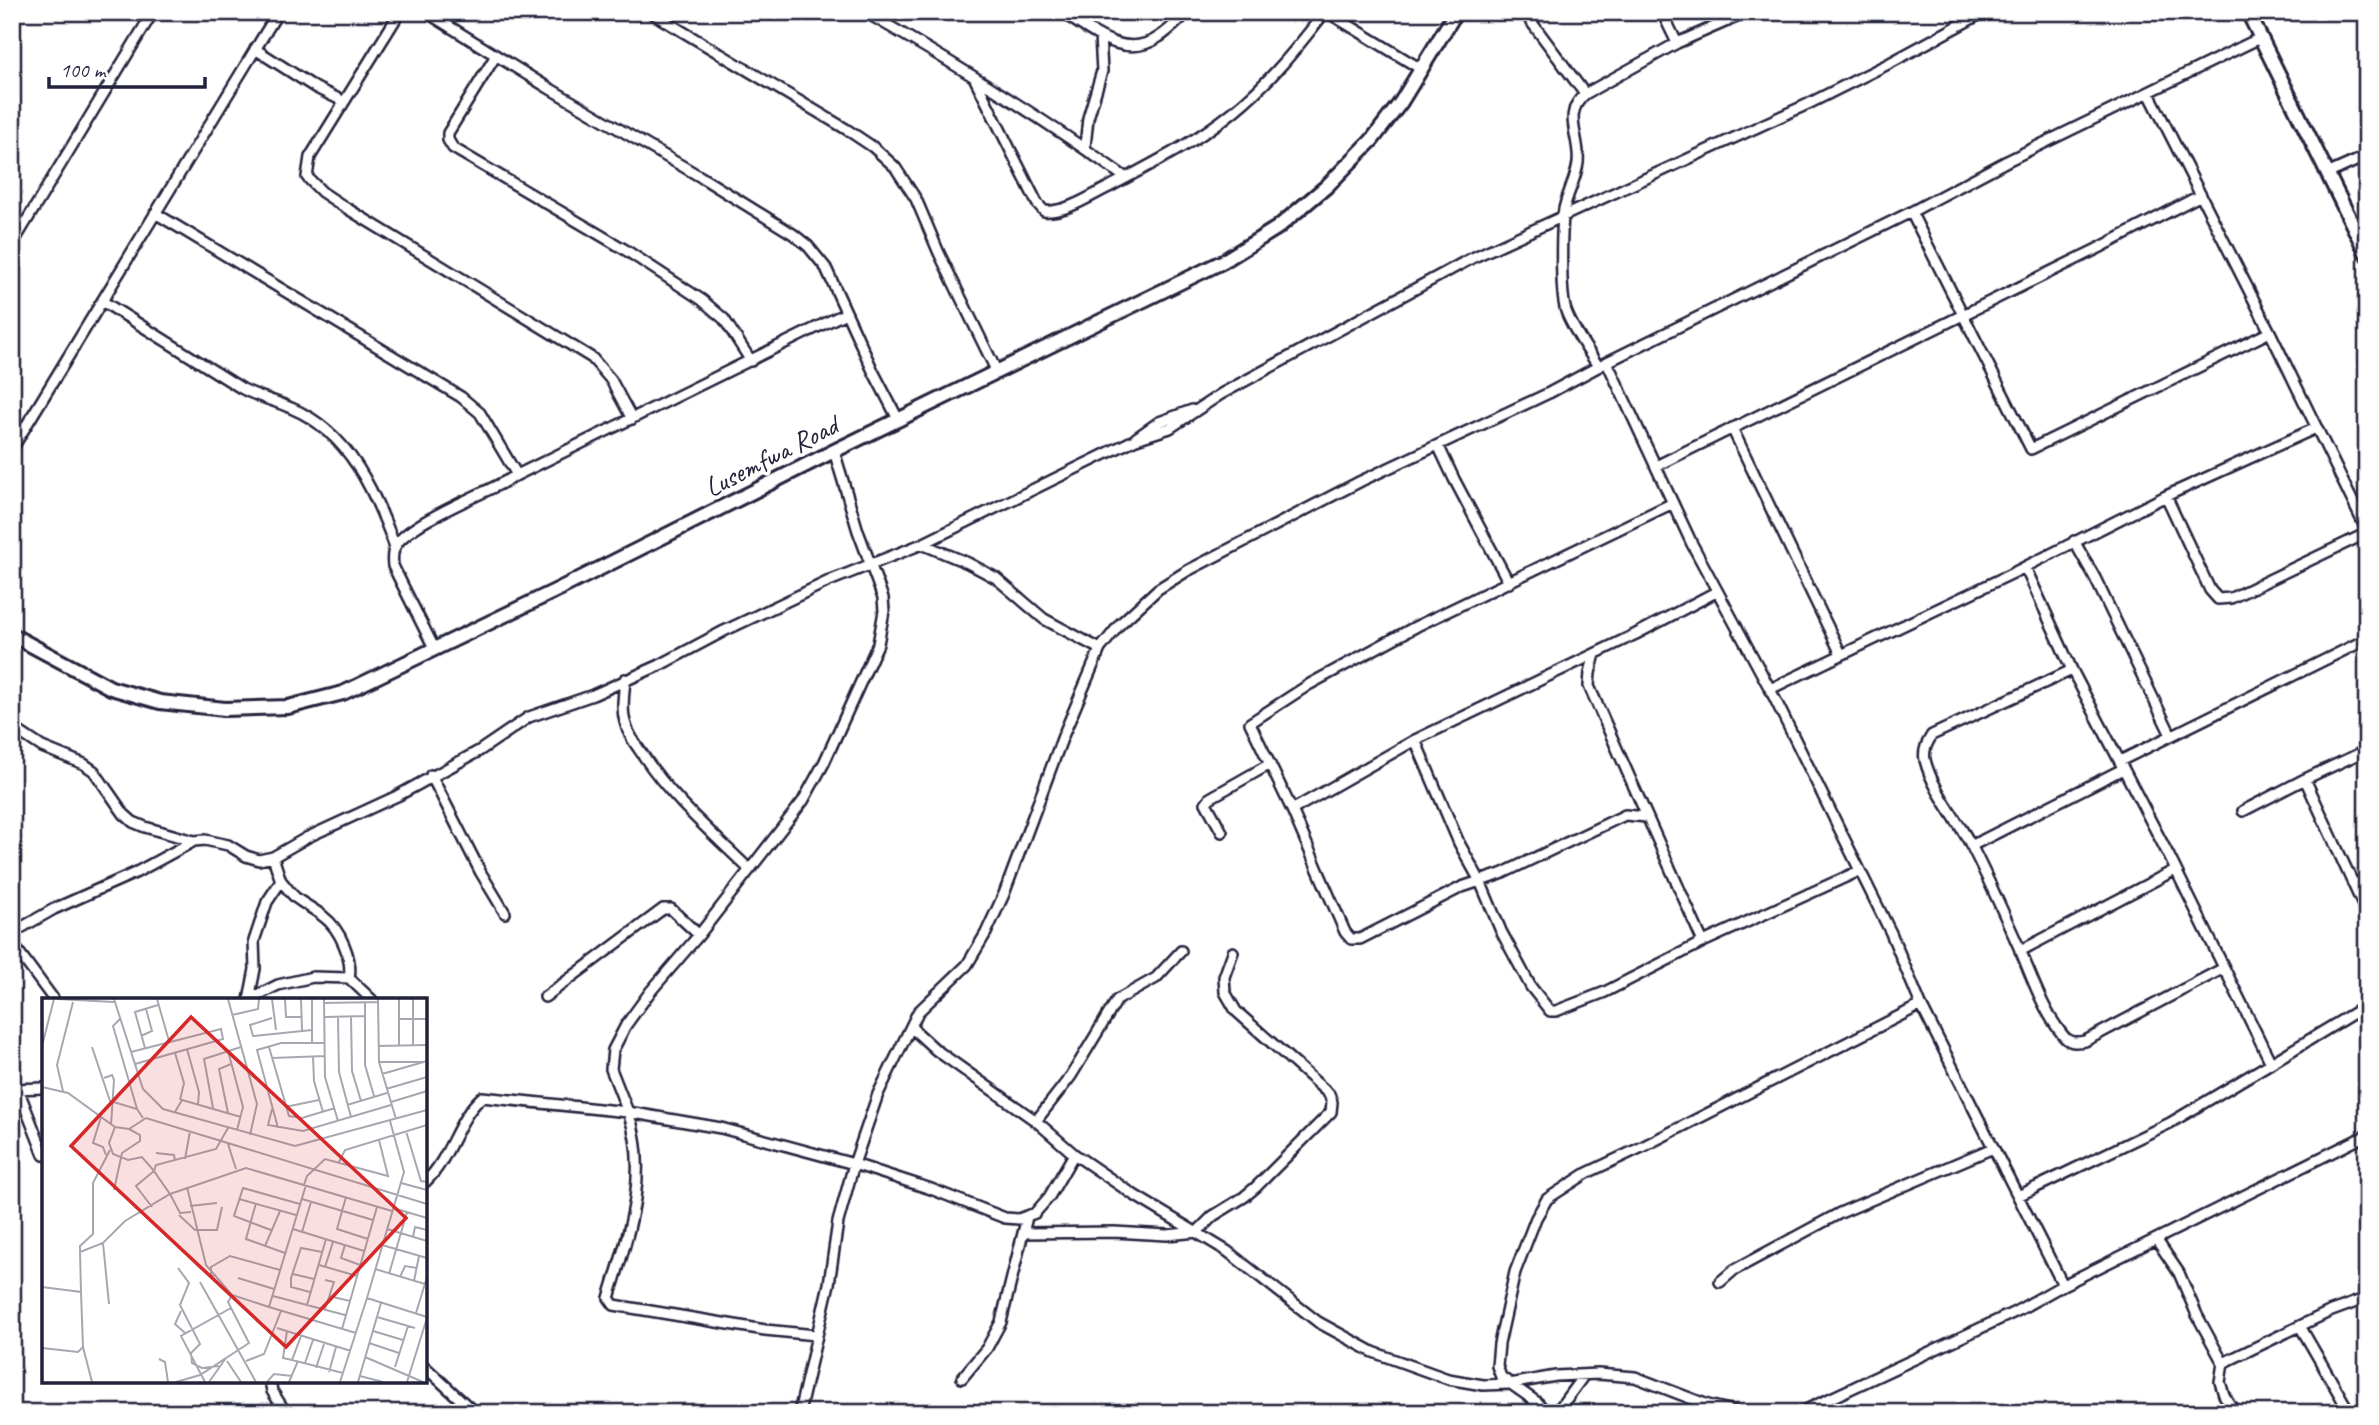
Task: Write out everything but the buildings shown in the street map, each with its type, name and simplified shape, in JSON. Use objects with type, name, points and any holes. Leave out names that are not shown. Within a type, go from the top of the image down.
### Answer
[{"type":"street","points":[[12,245],[153,12]]},
{"type":"street","points":[[12,449],[278,12]]},
{"type":"street","points":[[400,12],[310,157],[307,171],[310,181],[343,206],[592,358],[611,380],[632,419]]},
{"type":"street","points":[[426,12],[495,57],[701,177],[808,246],[822,262],[898,419]]},
{"type":"street","points":[[650,12],[846,129],[873,147],[895,167],[916,199],[997,372]]},
{"type":"street","points":[[865,12],[1085,147],[1126,177]]},
{"type":"street","points":[[1061,12],[1124,47],[1139,46],[1158,38],[1188,12]]},
{"type":"street","points":[[974,77],[1037,203],[1044,211],[1054,212],[1187,144],[1235,111],[1290,57],[1326,12],[1421,69]]},
{"type":"street","name":"Lusemfwa Road","points":[[12,635],[111,688],[160,702],[225,709],[288,706],[343,693],[1222,262],[1277,228],[1327,186],[1372,141],[1401,102],[1456,12]]},
{"type":"street","points":[[1524,12],[1585,94]]},
{"type":"street","points":[[1662,12],[1677,43]]},
{"type":"street","points":[[1748,12],[1677,43],[1575,102],[1572,114],[1578,164],[1563,218],[1563,296],[1566,311],[1602,364],[1656,466],[1716,592],[1770,689],[1891,933],[1921,1005],[2063,1285]]},
{"type":"street","points":[[12,727],[41,747],[84,764],[94,771],[124,814],[134,822],[194,841],[205,840],[228,845],[259,860],[273,857],[308,837],[397,796],[479,751],[529,717],[593,695],[660,665],[829,581],[922,544],[1136,439],[1170,428],[1197,408],[1472,258],[1808,104],[1984,12]]},
{"type":"street","points":[[2250,13],[2367,254]]},
{"type":"street","points":[[1085,147],[1088,118],[1102,71],[1100,36]]},
{"type":"street","points":[[799,1413],[829,1284],[838,1222],[878,1094],[918,1012],[967,965],[986,933],[1004,894],[1063,736],[1100,649],[1120,624],[1158,589],[1187,571],[1361,481],[1549,393],[1602,364],[1911,212],[2007,161],[2260,38]]},
{"type":"street","points":[[256,49],[316,88],[343,101]]},
{"type":"street","points":[[495,57],[448,133],[448,140],[453,148],[624,249],[702,300],[724,319],[751,361]]},
{"type":"street","points":[[2149,93],[2367,532],[2231,598],[2218,599],[2210,590],[2166,496]]},
{"type":"street","points":[[2327,174],[2367,156]]},
{"type":"street","points":[[1656,466],[2201,195]]},
{"type":"street","points":[[1911,212],[2031,449],[2270,332]]},
{"type":"street","points":[[155,213],[461,397],[480,413],[517,475]]},
{"type":"street","points":[[102,301],[256,397],[292,408],[326,428],[351,456],[365,478],[395,547]]},
{"type":"street","points":[[434,648],[393,566],[392,556],[402,537],[417,526],[517,475],[846,313]]},
{"type":"street","points":[[1732,428],[1841,654]]},
{"type":"street","points":[[1770,689],[2166,496],[2316,428]]},
{"type":"street","points":[[1438,445],[1509,583]]},
{"type":"street","points":[[816,1335],[765,1330],[614,1305],[610,1302],[636,1193],[639,1154],[634,1129],[611,1069],[613,1050],[626,1025],[803,801],[824,763],[878,644],[884,611],[883,598],[858,531],[834,451]]},
{"type":"street","points":[[1647,817],[1625,815],[1501,874],[1462,887],[1360,939],[1351,939],[1345,932],[1292,810],[1251,727],[1252,720],[1310,684],[1417,626],[1673,503]]},
{"type":"street","points":[[2074,541],[2095,578],[2171,735]]},
{"type":"street","points":[[922,544],[996,578],[1044,619],[1100,649]]},
{"type":"street","points":[[2025,567],[2072,670],[2271,1063]]},
{"type":"street","points":[[1292,810],[1365,766],[1415,740],[1595,654],[1716,592]]},
{"type":"street","points":[[1971,846],[2171,735],[2367,639]]},
{"type":"street","points":[[1595,654],[1589,685],[1703,942]]},
{"type":"street","points":[[2072,670],[1932,735],[1924,757],[1929,771],[1971,846],[2036,990],[2061,1034],[2068,1041],[2076,1043],[2085,1041],[2224,968]]},
{"type":"street","points":[[625,679],[624,719],[637,747],[659,779],[684,807],[749,869]]},
{"type":"street","points":[[1415,740],[1459,843],[1480,881],[1518,964],[1531,987],[1550,1011],[1605,992],[1703,942],[1859,871]]},
{"type":"street","points":[[2243,811],[2367,750]]},
{"type":"street","points":[[1222,832],[1206,803],[1210,797],[1270,764]]},
{"type":"street","points":[[431,775],[481,873],[505,913]]},
{"type":"street","points":[[2305,779],[2367,914]]},
{"type":"street","points":[[1625,815],[1638,793]]},
{"type":"street","points":[[12,933],[54,909],[135,873],[194,841]]},
{"type":"street","points":[[273,857],[281,881],[295,897],[326,918],[341,938],[349,964],[349,978]]},
{"type":"street","points":[[2020,951],[2175,870]]},
{"type":"street","points":[[2354,885],[2367,878]]},
{"type":"street","points":[[249,998],[255,969],[254,941],[267,902],[281,881]]},
{"type":"street","points":[[545,997],[663,909],[671,909],[699,935]]},
{"type":"street","points":[[12,943],[53,998]]},
{"type":"street","points":[[1036,1122],[1071,1076],[1117,1000],[1156,978],[1181,951]]},
{"type":"street","points":[[1023,1233],[1114,1232],[1167,1235],[1197,1232],[1213,1216],[1244,1197],[1331,1112],[1329,1094],[1236,1011],[1224,992],[1224,977],[1233,952]]},
{"type":"street","points":[[253,998],[278,985],[313,976],[349,978],[370,998]]},
{"type":"street","points":[[1547,1413],[1538,1403],[1501,1377],[1497,1366],[1499,1344],[1515,1272],[1536,1218],[1547,1199],[1587,1173],[1733,1102],[1921,1005]]},
{"type":"street","points":[[2018,1196],[2170,1123],[2367,1005]]},
{"type":"street","points":[[912,1028],[957,1066],[1036,1122],[1074,1154],[1134,1195],[1227,1251],[1318,1322],[1373,1352],[1457,1382],[1483,1385],[1509,1384],[1556,1376],[1635,1377],[1708,1405],[1742,1413]]},
{"type":"street","points":[[42,1088],[15,1089],[42,1150]]},
{"type":"street","points":[[427,1180],[436,1172],[468,1114],[482,1097],[628,1112],[720,1128],[854,1164],[931,1189],[1005,1218],[1019,1219],[1035,1213],[1049,1197],[1074,1154]]},
{"type":"street","points":[[1799,1413],[2015,1312],[2063,1285],[2367,1135]]},
{"type":"street","points":[[1720,1282],[1734,1270],[1840,1213],[1993,1148]]},
{"type":"street","points":[[962,1377],[987,1349],[1001,1322],[1027,1217]]},
{"type":"street","points":[[2156,1239],[2179,1273],[2197,1315],[2223,1363],[2220,1382],[2235,1413]]},
{"type":"street","points":[[2223,1363],[2329,1312],[2367,1298]]},
{"type":"street","points":[[2300,1326],[2350,1413]]},
{"type":"street","points":[[427,1369],[475,1413]]},
{"type":"street","points":[[1556,1413],[1584,1375]]},
{"type":"street","points":[[270,1383],[272,1391],[286,1413]]}]
